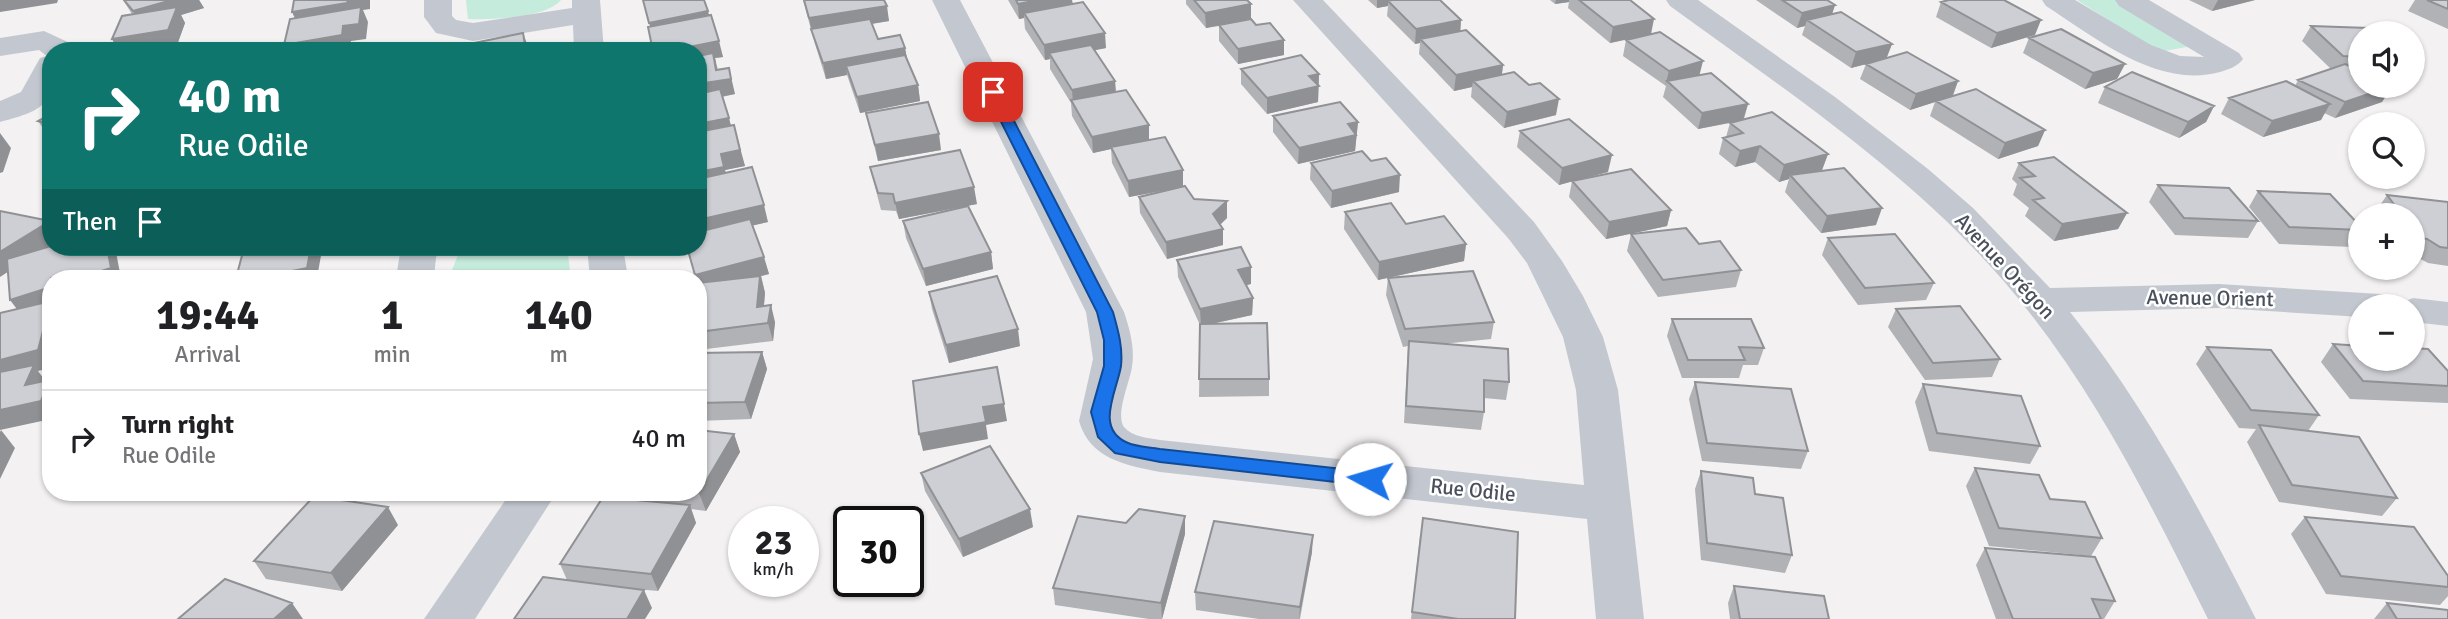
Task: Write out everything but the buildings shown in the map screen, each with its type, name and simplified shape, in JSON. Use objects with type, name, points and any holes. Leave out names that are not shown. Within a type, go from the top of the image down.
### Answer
[{"type":"street","points":[[438,0],[438,17],[446,27],[473,32],[586,7],[588,42]]},
{"type":"street","name":"Rue Odile","points":[[946,0],[1105,312],[1113,340],[1112,366],[1100,412],[1104,432],[1122,449],[1610,505]]},
{"type":"street","points":[[1307,0],[1513,221],[1544,261],[1564,296],[1587,350],[1597,390],[1620,619]]},
{"type":"street","name":"Avenue Orégon","points":[[1680,0],[1887,151],[1950,206],[2040,300],[2077,346],[2133,432],[2232,619]]},
{"type":"street","points":[[2056,0],[2140,51],[2168,61],[2198,67],[2228,59],[2129,0]]},
{"type":"street","points":[[0,47],[44,40],[47,42]]},
{"type":"street","points":[[0,112],[33,98],[42,81]]},
{"type":"street","name":"Avenue Orient","points":[[2040,300],[2219,296],[2348,304]]},
{"type":"street","points":[[2425,311],[2448,314]]},
{"type":"street","points":[[448,619],[529,501]]},
{"type":"green space","points":[[466,0],[561,0],[554,6],[531,14],[468,19]]},
{"type":"green space","points":[[2077,0],[2116,0],[2192,46],[2159,52]]},
{"type":"green space","points":[[458,256],[568,256],[570,270],[452,270]]},
{"type":"route","points":[[993,92],[1105,312],[1113,340],[1112,366],[1100,412],[1104,432],[1122,449],[1160,456],[1370,479]]}]
